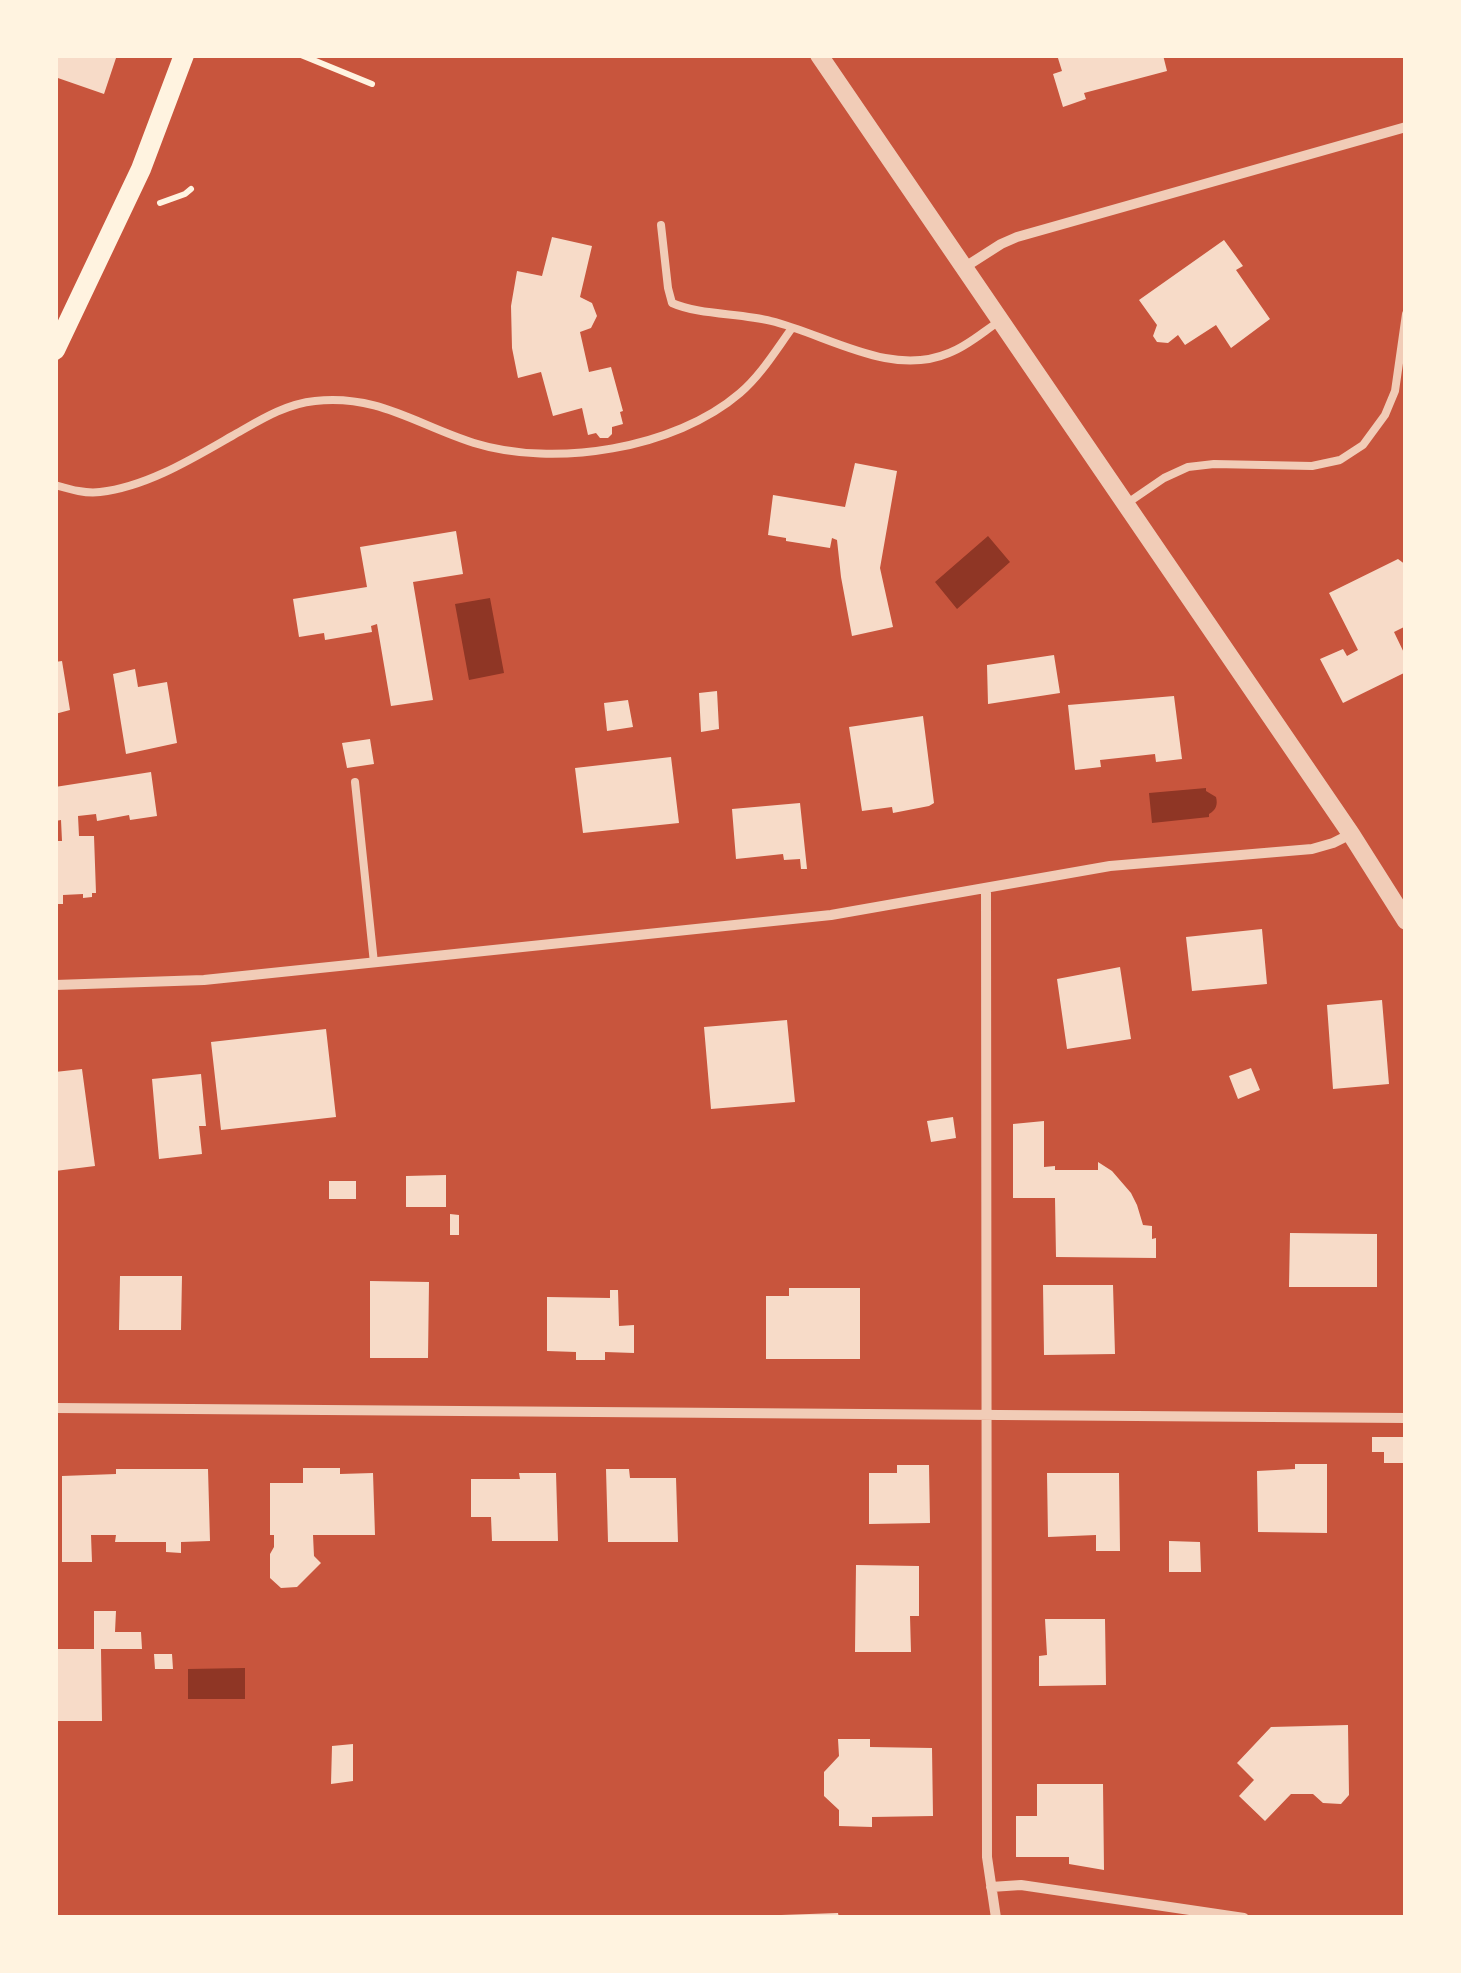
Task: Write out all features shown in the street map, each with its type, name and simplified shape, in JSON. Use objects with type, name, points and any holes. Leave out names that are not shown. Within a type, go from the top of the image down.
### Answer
[{"type":"main road","points":[[55,350],[141,170],[184,55]]},
{"type":"street","points":[[820,55],[1404,913]]},
{"type":"street","points":[[964,267],[1017,238],[1406,127]]},
{"type":"street","points":[[55,985],[204,980],[831,915],[1110,866],[1312,849],[1351,834]]},
{"type":"street","points":[[986,888],[987,1857],[996,1918]]},
{"type":"street","points":[[55,1408],[1406,1418]]},
{"type":"street","points":[[991,1887],[1021,1885],[1244,1918]]},
{"type":"lane","points":[[661,225],[672,303],[685,308],[752,316],[876,356],[904,360],[948,354],[1001,320]]},
{"type":"lane","points":[[1126,504],[1188,467],[1312,466],[1340,460],[1363,445],[1385,415],[1395,390],[1406,314]]},
{"type":"lane","points":[[55,486],[97,493],[117,489],[190,460],[259,420],[311,401],[371,403],[449,435],[512,452],[550,455],[623,446],[694,422],[723,406],[766,364],[792,328]]},
{"type":"lane","points":[[1392,398],[1406,399]]},
{"type":"lane","points":[[355,782],[374,962]]},
{"type":"path","points":[[301,55],[372,84]]},
{"type":"shaded area","points":[[988,536],[1010,562],[957,609],[935,582]]},
{"type":"shaded area","points":[[490,598],[504,673],[469,680],[455,604]]},
{"type":"shaded area","points":[[1206,788],[1217,800],[1209,817],[1152,823],[1149,793]]},
{"type":"shaded area","points":[[245,1668],[245,1699],[188,1699],[188,1669]]},
{"type":"building","points":[[117,55],[104,94],[55,77],[55,56]]},
{"type":"building","points":[[1057,55],[1163,55],[1167,71],[1084,93],[1086,99],[1063,107],[1053,74],[1062,71]]},
{"type":"building","points":[[552,237],[592,246],[580,297],[592,303],[597,316],[591,328],[580,332],[589,372],[611,367],[623,411],[623,424],[612,427],[608,438],[600,438],[596,433],[588,435],[582,408],[553,416],[541,372],[518,378],[512,348],[511,306],[517,271],[542,276]]},
{"type":"building","points":[[1224,240],[1243,266],[1236,270],[1270,319],[1231,348],[1216,325],[1185,345],[1178,335],[1168,343],[1157,342],[1153,336],[1157,325],[1139,300]]},
{"type":"building","points":[[855,463],[897,471],[880,568],[893,627],[852,636],[837,540],[832,538],[830,548],[768,535],[773,495],[845,507]]},
{"type":"building","points":[[456,531],[463,574],[413,582],[433,700],[391,706],[377,624],[371,626],[372,632],[325,640],[324,633],[299,637],[293,599],[367,587],[360,547]]},
{"type":"building","points":[[1398,559],[1406,565],[1406,626],[1394,632],[1406,657],[1406,672],[1343,703],[1320,659],[1343,649],[1347,656],[1358,650],[1329,593]]},
{"type":"building","points":[[1054,655],[1060,693],[988,704],[987,665]]},
{"type":"building","points":[[62,661],[70,710],[55,714],[55,662]]},
{"type":"building","points":[[135,669],[138,687],[167,682],[177,743],[126,754],[113,674]]},
{"type":"building","points":[[717,691],[719,729],[701,732],[699,693]]},
{"type":"building","points":[[1174,696],[1182,759],[1156,762],[1155,754],[1100,760],[1101,767],[1075,770],[1068,705]]},
{"type":"building","points":[[628,700],[633,727],[607,731],[604,703]]},
{"type":"building","points":[[923,716],[934,803],[893,813],[892,807],[862,811],[849,727]]},
{"type":"building","points":[[370,739],[374,764],[347,768],[342,743]]},
{"type":"building","points":[[671,757],[679,823],[583,833],[575,768]]},
{"type":"building","points":[[151,772],[157,816],[130,820],[129,815],[97,821],[96,814],[78,816],[79,836],[94,836],[96,893],[83,898],[83,894],[63,895],[63,904],[55,904],[55,841],[62,841],[61,820],[55,821],[55,787]]},
{"type":"building","points":[[800,803],[807,869],[801,869],[800,859],[784,860],[783,854],[736,859],[732,809]]},
{"type":"building","points":[[1262,929],[1267,984],[1192,991],[1186,937]]},
{"type":"building","points":[[1120,967],[1131,1039],[1067,1049],[1057,979]]},
{"type":"building","points":[[1382,1000],[1389,1084],[1333,1089],[1327,1005]]},
{"type":"building","points":[[787,1020],[795,1102],[711,1109],[704,1027]]},
{"type":"building","points":[[326,1029],[336,1117],[221,1130],[211,1042]]},
{"type":"building","points":[[1251,1068],[1260,1090],[1238,1099],[1229,1076]]},
{"type":"building","points":[[82,1069],[95,1166],[55,1171],[55,1072]]},
{"type":"building","points":[[201,1074],[206,1126],[199,1126],[202,1154],[159,1159],[152,1079]]},
{"type":"building","points":[[953,1117],[956,1138],[931,1142],[927,1121]]},
{"type":"building","points":[[1044,1121],[1044,1167],[1098,1170],[1098,1162],[1112,1171],[1131,1193],[1143,1225],[1152,1226],[1156,1258],[1056,1257],[1055,1198],[1013,1198],[1013,1124]]},
{"type":"building","points":[[446,1175],[446,1207],[406,1207],[406,1176]]},
{"type":"building","points":[[329,1181],[356,1181],[356,1199],[329,1199]]},
{"type":"building","points":[[450,1214],[459,1215],[459,1235],[450,1235]]},
{"type":"building","points":[[1290,1233],[1377,1234],[1377,1287],[1289,1287]]},
{"type":"building","points":[[120,1276],[182,1276],[181,1330],[119,1330]]},
{"type":"building","points":[[370,1281],[429,1282],[428,1358],[370,1358]]},
{"type":"building","points":[[1043,1285],[1113,1285],[1115,1354],[1044,1355]]},
{"type":"building","points":[[789,1288],[860,1288],[860,1359],[766,1359],[766,1296],[789,1296]]},
{"type":"building","points":[[610,1290],[618,1290],[619,1326],[634,1325],[634,1353],[605,1352],[605,1360],[576,1360],[576,1352],[547,1351],[547,1297],[610,1298]]},
{"type":"building","points":[[1372,1437],[1406,1437],[1406,1463],[1384,1463],[1384,1452],[1372,1452]]},
{"type":"building","points":[[1295,1464],[1327,1464],[1327,1533],[1258,1532],[1257,1471],[1295,1469]]},
{"type":"building","points":[[897,1465],[929,1465],[930,1523],[869,1524],[869,1473],[897,1473]]},
{"type":"building","points":[[303,1468],[340,1468],[340,1474],[373,1473],[375,1535],[313,1535],[314,1556],[321,1563],[297,1587],[281,1588],[270,1578],[274,1535],[270,1535],[270,1483],[303,1483]]},
{"type":"building","points":[[116,1469],[208,1469],[210,1541],[181,1542],[181,1553],[166,1552],[166,1542],[115,1542],[116,1535],[91,1535],[92,1562],[62,1562],[62,1476],[116,1474]]},
{"type":"building","points":[[606,1469],[629,1469],[630,1478],[676,1478],[678,1542],[608,1542]]},
{"type":"building","points":[[519,1473],[556,1473],[558,1541],[492,1541],[491,1517],[471,1517],[471,1479],[520,1479]]},
{"type":"building","points":[[1047,1473],[1119,1473],[1120,1551],[1096,1551],[1096,1535],[1048,1537]]},
{"type":"building","points":[[1169,1541],[1200,1542],[1201,1572],[1169,1572]]},
{"type":"building","points":[[856,1565],[919,1566],[919,1616],[910,1616],[911,1652],[855,1652]]},
{"type":"building","points":[[94,1611],[116,1611],[115,1632],[141,1632],[142,1649],[101,1649],[102,1721],[55,1721],[55,1649],[94,1649]]},
{"type":"building","points":[[1045,1619],[1105,1619],[1106,1685],[1039,1686],[1039,1656],[1047,1655]]},
{"type":"building","points":[[154,1654],[172,1654],[173,1669],[155,1669]]},
{"type":"building","points":[[1348,1725],[1349,1795],[1341,1804],[1323,1803],[1313,1794],[1291,1794],[1265,1821],[1239,1796],[1254,1780],[1237,1763],[1271,1727]]},
{"type":"building","points":[[838,1739],[870,1739],[870,1747],[932,1748],[933,1816],[872,1817],[872,1827],[839,1826],[839,1810],[824,1796],[824,1772],[839,1756]]},
{"type":"building","points":[[353,1744],[353,1781],[331,1784],[332,1746]]},
{"type":"building","points":[[1037,1784],[1103,1784],[1104,1870],[1069,1864],[1069,1857],[1016,1857],[1016,1816],[1037,1816]]},
{"type":"building","points":[[838,1913],[839,1918],[781,1918],[781,1915]]}]
